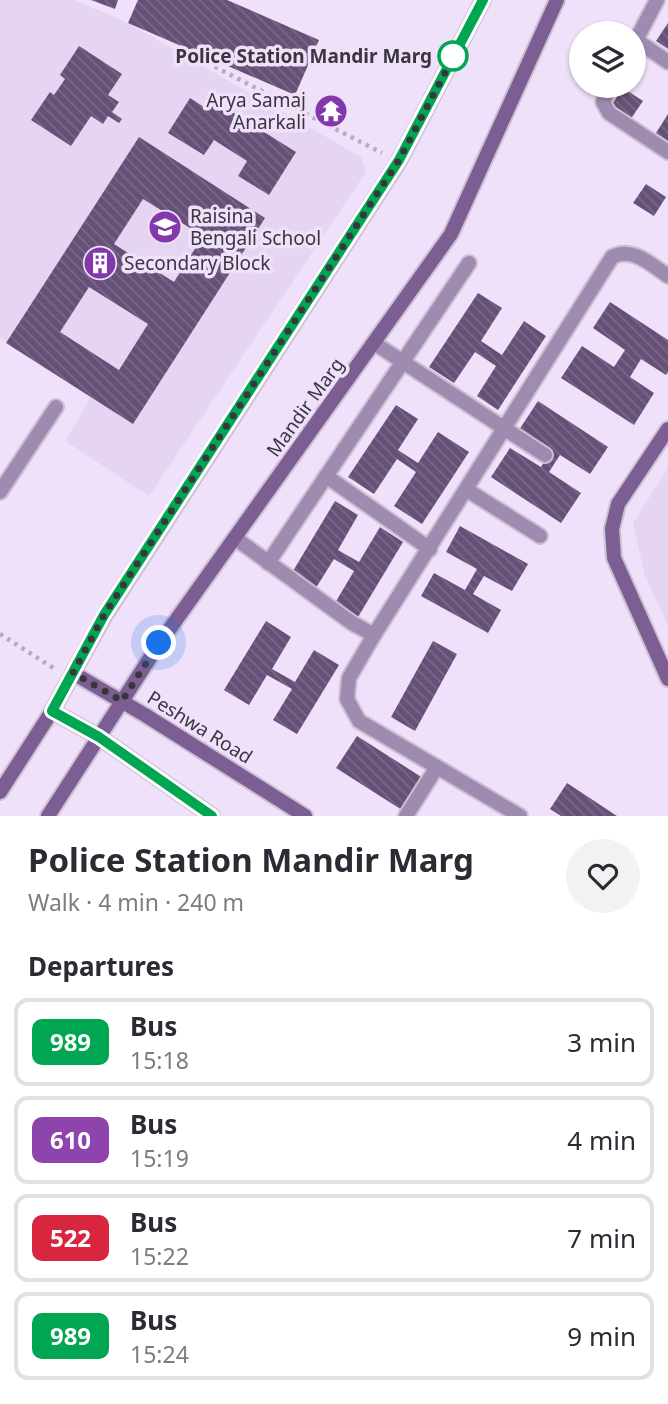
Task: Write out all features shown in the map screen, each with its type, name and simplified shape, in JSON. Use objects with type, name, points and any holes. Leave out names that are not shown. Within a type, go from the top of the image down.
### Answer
[{"type":"street","points":[[0,792],[52,711],[104,615],[399,160],[483,0]]},
{"type":"street","name":"Mandir Marg","points":[[48,816],[159,643],[451,234],[557,0]]},
{"type":"street","points":[[646,21],[657,0]]},
{"type":"street","points":[[646,49],[668,62]]},
{"type":"street","points":[[605,98],[603,102],[608,113],[668,152]]},
{"type":"street","points":[[520,816],[359,721],[346,699],[349,678],[612,257],[621,252],[634,254],[668,276]]},
{"type":"street","points":[[268,563],[469,263]]},
{"type":"street","points":[[374,343],[545,455]]},
{"type":"street","points":[[0,492],[56,407]]},
{"type":"street","points":[[668,429],[618,504],[612,529],[614,558],[668,679]]},
{"type":"street","points":[[326,476],[430,549]]},
{"type":"street","points":[[467,490],[540,536]]},
{"type":"street","points":[[235,538],[352,623],[374,635]]},
{"type":"street","name":"Peshwa Road","points":[[73,673],[305,816]]},
{"type":"street","points":[[52,711],[99,737],[212,816]]},
{"type":"street","points":[[406,816],[437,767]]},
{"type":"path","points":[[191,55],[399,160]]},
{"type":"path","points":[[0,634],[40,660]]},
{"type":"shaded area","name":"Raisina Bengali School","points":[[0,0],[75,0],[128,23],[361,157],[366,172],[149,496],[65,441],[91,397],[0,337]]},
{"type":"shaded area","points":[[668,468],[668,625],[645,576],[633,523]]},
{"type":"building","points":[[91,0],[118,0],[115,9]]},
{"type":"building","points":[[138,0],[227,0],[319,40],[295,95],[128,23]]},
{"type":"building","points":[[668,23],[668,49],[656,41]]},
{"type":"building","points":[[79,46],[122,74],[108,95],[119,102],[112,112],[122,119],[119,123],[108,116],[103,124],[91,116],[71,146],[31,120],[50,92],[54,95],[65,79],[60,75]]},
{"type":"building","points":[[190,98],[207,109],[213,100],[296,152],[269,195],[238,176],[247,161],[214,140],[204,155],[168,133]]},
{"type":"building","points":[[616,98],[638,98],[643,101],[630,120],[610,107]]},
{"type":"building","points":[[668,114],[668,141],[656,133]]},
{"type":"building","name":"Secondary Block","points":[[139,137],[265,218],[133,424],[6,343]],"holes":[[[143,199],[203,236],[174,282],[114,244]],[[89,287],[148,324],[119,370],[60,332]]]},
{"type":"building","points":[[646,184],[666,197],[654,216],[633,203]]},
{"type":"building","points":[[478,293],[502,308],[481,341],[502,355],[524,321],[546,336],[498,410],[477,396],[496,366],[475,352],[454,383],[429,367]]},
{"type":"building","points":[[610,302],[668,340],[666,375],[641,359],[630,377],[654,393],[634,425],[561,378],[582,346],[614,367],[625,350],[593,328]]},
{"type":"building","points":[[538,401],[608,447],[590,474],[560,455],[549,472],[581,493],[561,523],[491,477],[510,448],[541,467],[551,451],[519,430]]},
{"type":"building","points":[[396,405],[418,419],[398,450],[418,463],[438,432],[469,452],[422,524],[394,506],[416,472],[397,459],[374,494],[348,477]]},
{"type":"building","points":[[335,501],[358,515],[338,550],[359,562],[380,527],[403,542],[358,617],[335,603],[354,571],[334,559],[314,591],[290,576]]},
{"type":"building","points":[[460,526],[528,564],[512,591],[484,576],[473,594],[501,610],[488,633],[421,596],[434,573],[465,590],[477,569],[446,552]]},
{"type":"building","points":[[266,621],[291,637],[272,669],[295,682],[314,650],[339,665],[297,734],[273,720],[292,689],[267,675],[249,705],[224,690]]},
{"type":"building","points":[[433,641],[457,654],[415,731],[391,717]]},
{"type":"building","points":[[357,736],[423,778],[402,810],[336,768]]},
{"type":"building","points":[[567,783],[617,816],[561,816],[550,809]]},
{"type":"bus line","name":"989","points":[[212,816],[184,799],[99,737],[52,711],[104,615],[399,160],[483,0]]},
{"type":"place","name":"Police Station Mandir Marg","points":[[453,56]]},
{"type":"place","name":"Arya Samaj Anarkali","points":[[331,111]]},
{"type":"place","name":"Raisina Bengali School","points":[[165,227]]},
{"type":"place","name":"Secondary Block","points":[[100,263]]},
{"type":"route","points":[[159,643],[122,701],[73,673],[104,615],[399,160],[459,46],[453,56]]}]
